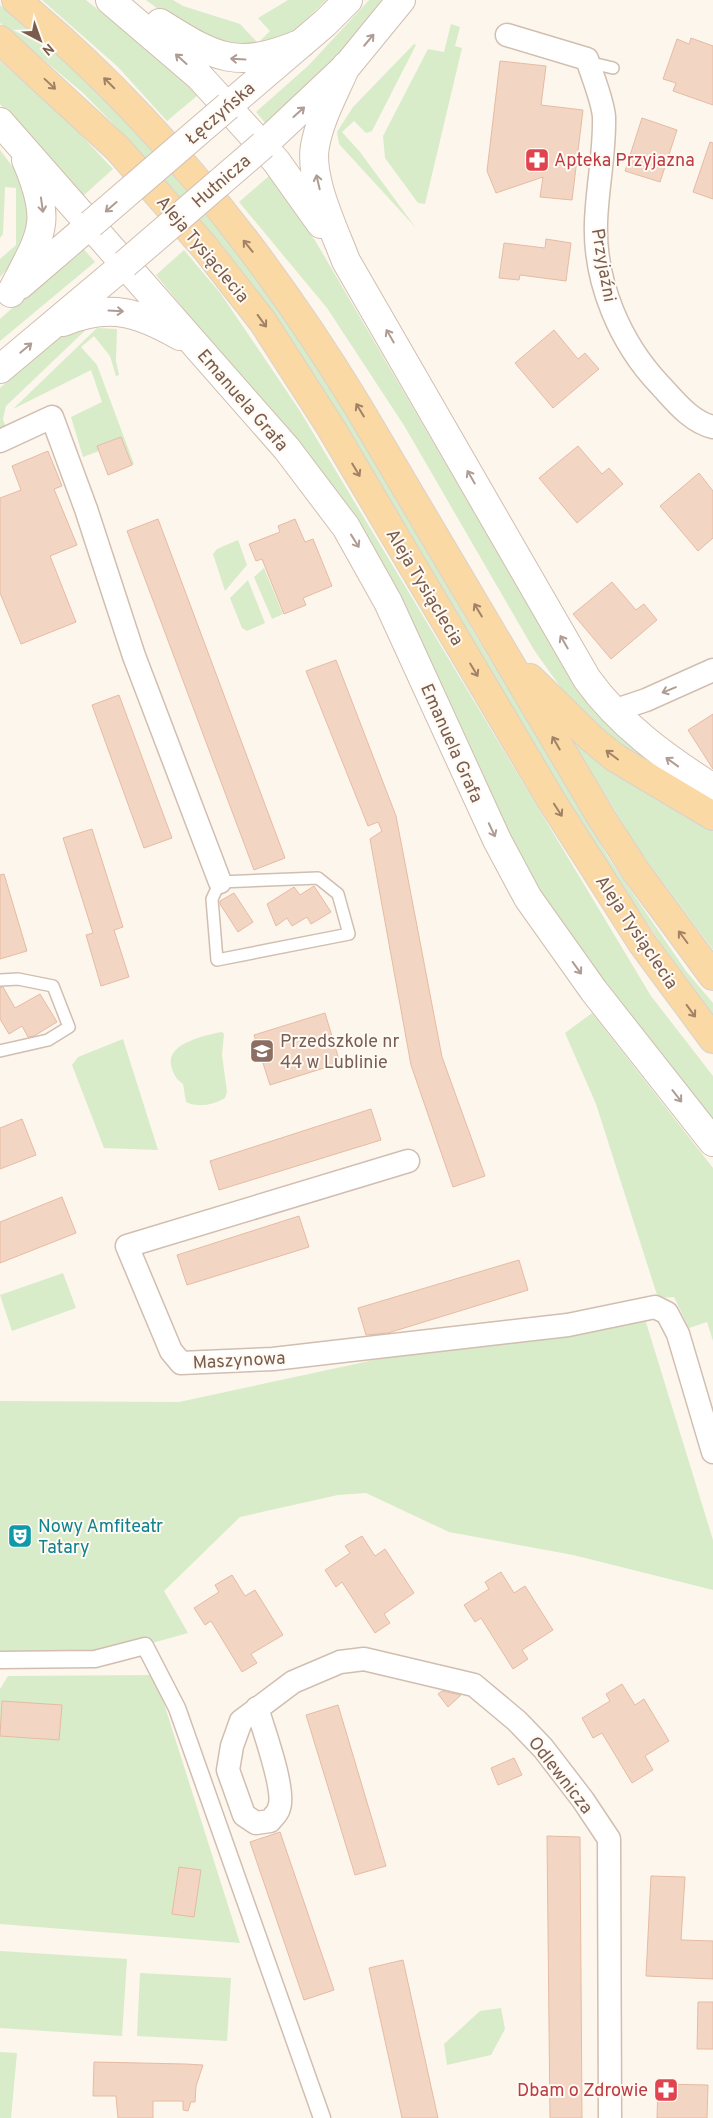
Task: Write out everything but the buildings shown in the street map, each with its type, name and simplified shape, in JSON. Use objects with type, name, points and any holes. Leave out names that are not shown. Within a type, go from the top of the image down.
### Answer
[{"type":"main road","name":"Aleja Tysiąclecia","points":[[16,0],[93,68],[142,118],[188,171],[279,284],[314,335],[606,825],[644,883],[713,976]]},
{"type":"main road","name":"Aleja Tysiąclecia","points":[[0,40],[118,149],[212,256],[263,322],[294,368],[551,800],[642,943],[713,1039]]},
{"type":"main road","points":[[503,652],[585,733],[614,757],[713,816]]},
{"type":"street","points":[[110,0],[169,48],[228,106],[295,184],[346,261],[576,662],[599,696],[613,711],[671,762],[713,788]]},
{"type":"street","points":[[119,0],[136,8],[199,47],[233,59],[252,59],[280,52],[302,42]]},
{"type":"street","name":"Łęczyńska","points":[[91,224],[348,0]]},
{"type":"street","points":[[346,261],[320,188],[315,165],[315,146],[324,117],[346,66],[401,0]]},
{"type":"street","points":[[506,35],[587,59],[588,62]]},
{"type":"street","name":"Przyjaźni","points":[[588,62],[604,116],[596,225],[604,281],[613,314],[632,349],[654,379],[683,409],[706,425],[713,427]]},
{"type":"street","name":"Hutnicza","points":[[0,369],[263,145],[346,66]]},
{"type":"street","points":[[0,122],[124,264]]},
{"type":"street","points":[[5,298],[38,238],[43,222],[39,192],[19,143]]},
{"type":"street","points":[[5,298],[91,224]]},
{"type":"street","name":"Emanuela Grafa","points":[[124,264],[287,449],[346,527],[388,602],[493,833],[515,875],[547,926],[594,991],[713,1142]]},
{"type":"street","points":[[52,326],[83,314],[119,311],[132,313],[160,324],[194,344]]},
{"type":"street","points":[[0,442],[52,417],[86,509],[134,656],[220,882]]},
{"type":"street","points":[[613,711],[646,700],[713,670]]},
{"type":"street","name":"Maszynowa","points":[[408,1161],[127,1246],[172,1351],[181,1363],[273,1360],[568,1325],[655,1307],[667,1313],[678,1334],[713,1452]]},
{"type":"street","points":[[0,1660],[95,1659],[145,1646],[178,1708],[322,2118]]},
{"type":"street","name":"Odlewnicza","points":[[257,1708],[292,1682],[340,1662],[364,1659],[474,1685],[517,1721],[544,1748],[583,1800],[608,1839],[610,2118]]},
{"type":"lane","points":[[588,62],[613,68]]},
{"type":"lane","points":[[318,878],[338,894],[349,934],[217,960],[212,899],[220,882],[318,878]]},
{"type":"lane","points":[[0,980],[18,978],[53,986],[68,1027],[48,1040],[0,1050]]},
{"type":"green space","points":[[42,0],[86,0],[143,46],[198,95],[167,121],[118,67]]},
{"type":"green space","points":[[146,0],[173,0],[183,6],[240,24],[258,43],[270,31],[258,18],[288,0],[326,0],[286,39],[257,51],[194,36]]},
{"type":"green space","points":[[369,0],[385,0],[343,52],[266,124],[256,112],[309,65]]},
{"type":"green space","points":[[0,5],[94,87],[139,135],[230,243],[320,365],[476,636],[568,787],[608,857],[686,971],[713,1003],[713,1014],[660,942],[591,841],[408,529],[267,306],[222,245],[131,142],[83,93],[0,23]]},
{"type":"green space","points":[[451,24],[460,27],[455,46],[462,48],[425,204],[418,203],[385,158],[383,136],[428,49],[444,52]]},
{"type":"green space","points":[[414,44],[416,45],[372,131],[366,133],[354,121],[342,132],[360,152],[416,228],[339,144],[337,132],[353,107]]},
{"type":"green space","points":[[0,61],[67,120],[113,169],[83,196],[0,104]]},
{"type":"green space","points":[[0,150],[21,178],[33,222],[16,259],[0,277],[0,259],[16,245],[16,188],[5,187],[3,234],[0,238]]},
{"type":"green space","points":[[269,176],[316,242],[554,649],[604,714],[661,771],[624,750],[576,709],[534,650],[405,427],[327,308],[239,202]]},
{"type":"green space","points":[[82,247],[95,262],[0,341],[0,319]]},
{"type":"green space","points":[[184,250],[221,294],[300,411],[651,996],[713,1076],[713,1122],[580,950],[539,892],[508,836],[486,790],[403,607],[355,518],[156,275]]},
{"type":"green space","points":[[93,323],[6,406],[3,419],[6,428],[0,431],[0,388],[68,330]]},
{"type":"green space","points":[[97,328],[117,329],[116,361],[119,375],[116,376],[110,356],[94,336],[81,347],[97,365],[134,464],[132,465],[121,437],[97,446],[99,451],[83,457],[71,417],[102,402],[91,370],[13,409]]},
{"type":"green space","points":[[238,540],[247,565],[225,591],[213,554],[217,549]]},
{"type":"green space","points":[[264,568],[283,614],[272,619],[254,577]]},
{"type":"green space","points":[[248,580],[265,623],[247,631],[242,628],[230,598]]},
{"type":"green space","points":[[569,735],[713,826],[713,950],[639,850]]},
{"type":"green space","points":[[592,1013],[713,1168],[713,1341],[707,1322],[689,1328],[674,1297],[658,1298],[596,1104],[565,1033]]},
{"type":"green space","points":[[222,1032],[224,1034],[222,1055],[227,1092],[225,1098],[206,1105],[186,1102],[183,1084],[173,1071],[171,1057],[175,1051],[189,1041]]},
{"type":"green space","points":[[123,1039],[158,1150],[104,1148],[72,1065],[78,1057]]},
{"type":"green space","points":[[63,1273],[76,1308],[12,1331],[0,1295]]},
{"type":"green space","points":[[645,1319],[713,1540],[713,1590],[573,1555],[449,1532],[366,1493],[338,1495],[240,1517],[164,1591],[188,1633],[95,1659],[0,1660],[0,1401],[179,1402],[388,1357]]},
{"type":"green space","points":[[155,1675],[240,1943],[0,1924],[0,1689],[8,1676]]},
{"type":"green space","points":[[0,1951],[127,1959],[122,2036],[0,2028]]},
{"type":"green space","points":[[140,1973],[231,1978],[227,2041],[137,2036]]},
{"type":"green space","points":[[501,2008],[505,2029],[491,2055],[447,2065],[444,2044],[480,2011]]},
{"type":"green space","points":[[0,2052],[17,2053],[11,2118],[0,2118]]},
{"type":"place","name":"Apteka Przyjazna","points":[[537,160]]},
{"type":"place","name":"Przedszkole nr 44 w Lublinie","points":[[262,1051]]},
{"type":"place","name":"Nowy Amfiteatr Tatary","points":[[20,1536]]},
{"type":"place","name":"Dbam o Zdrowie","points":[[666,2090]]}]
